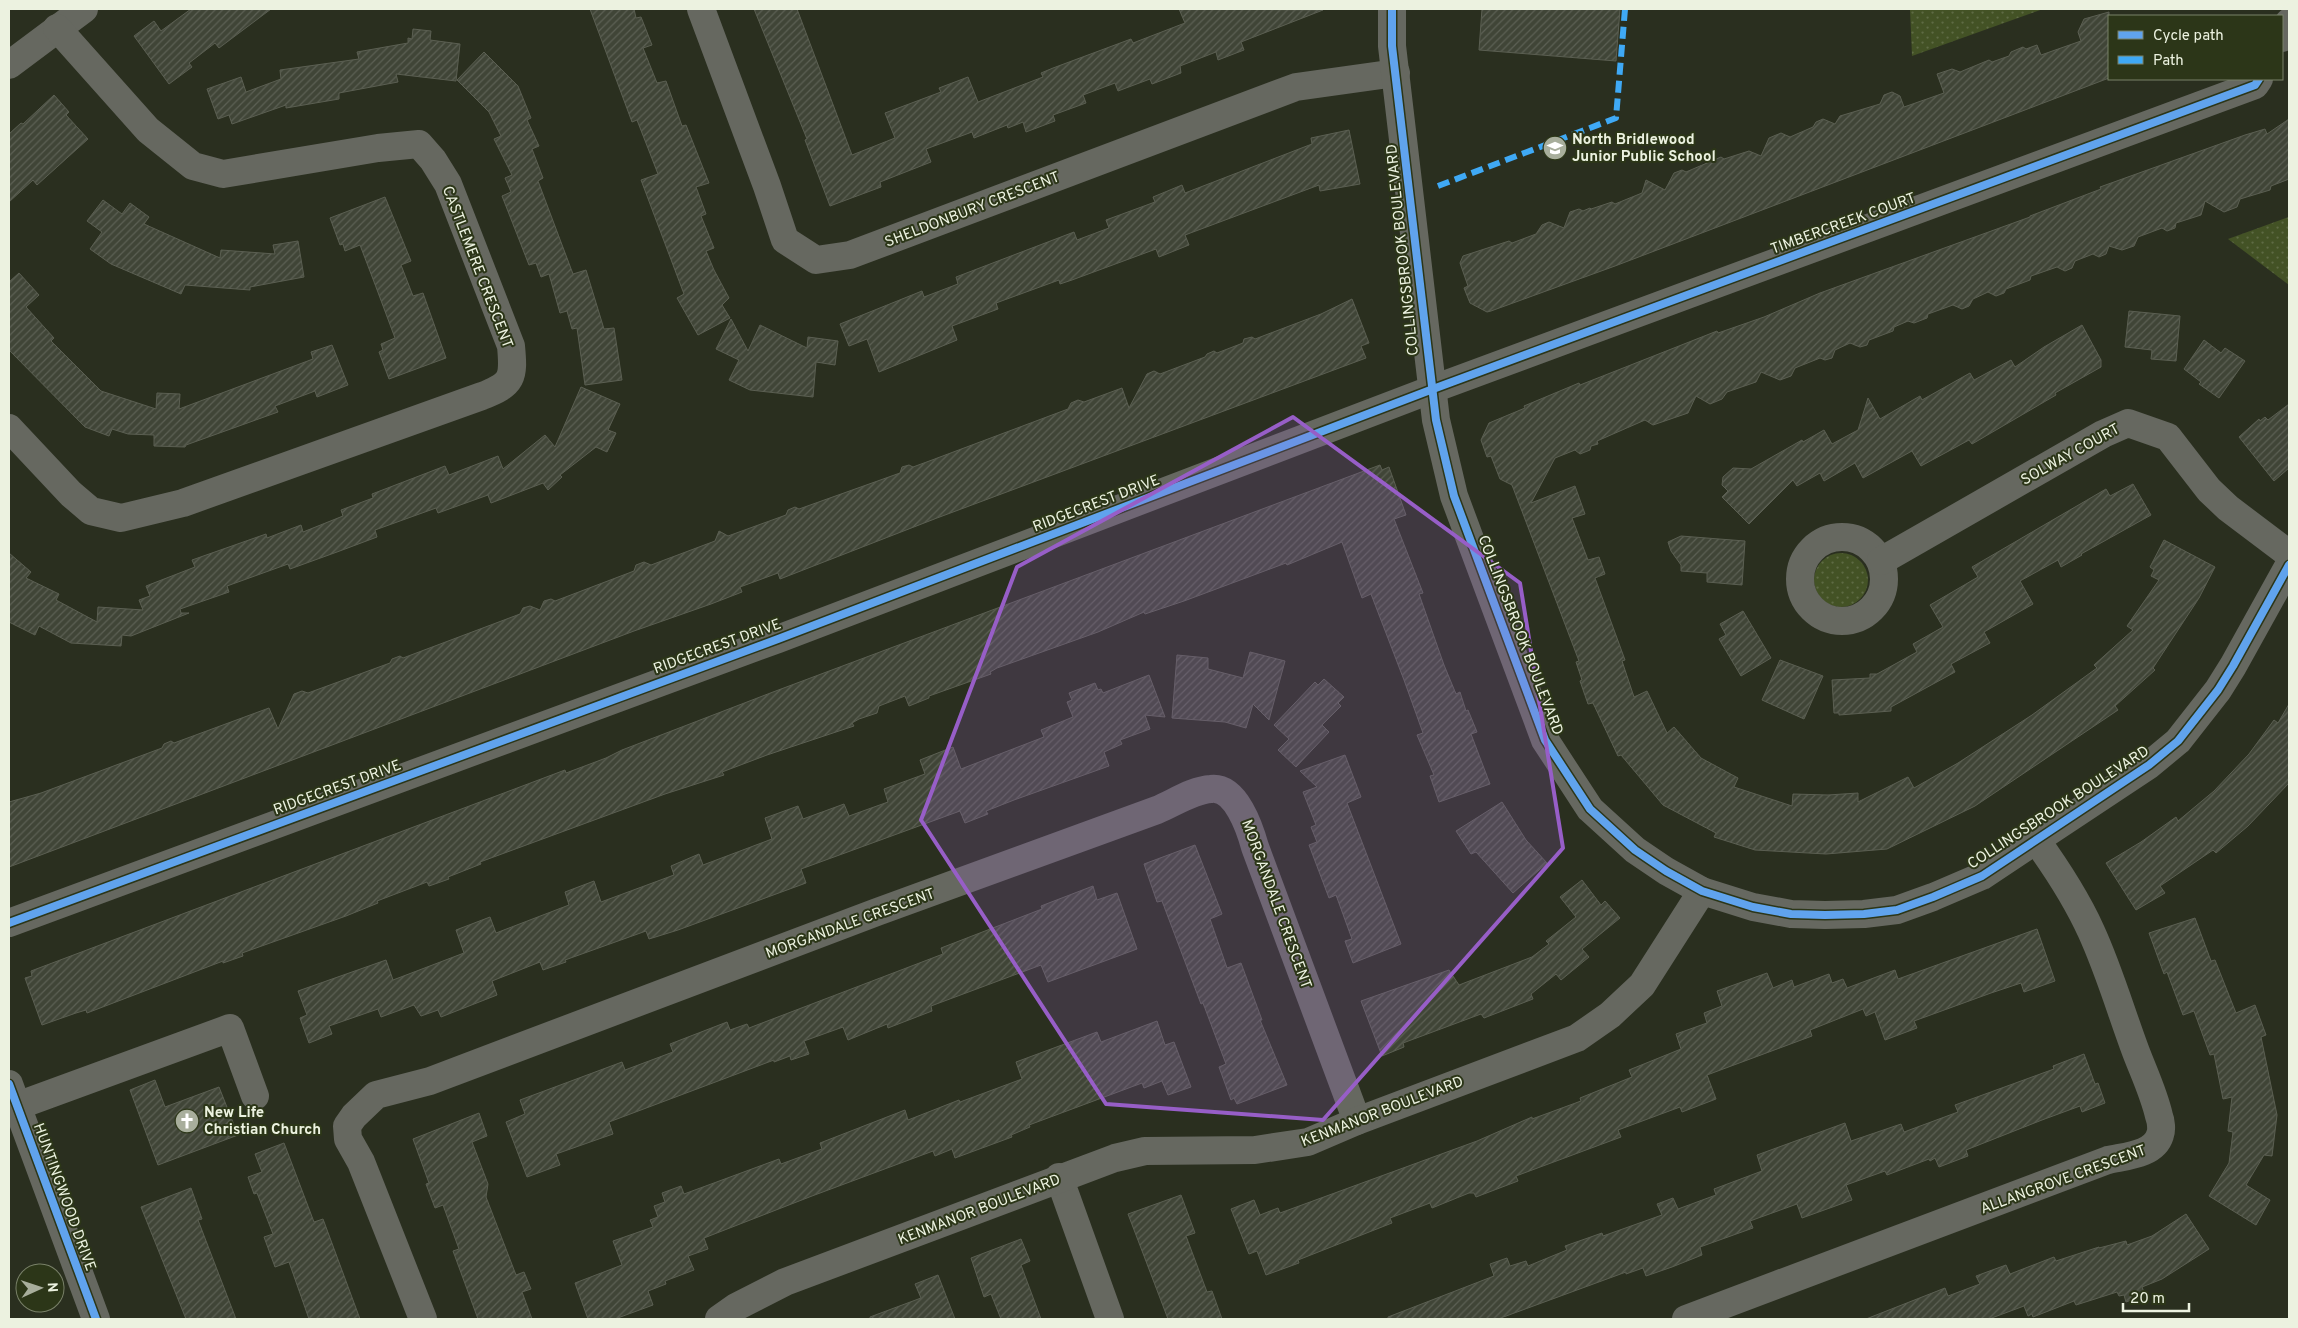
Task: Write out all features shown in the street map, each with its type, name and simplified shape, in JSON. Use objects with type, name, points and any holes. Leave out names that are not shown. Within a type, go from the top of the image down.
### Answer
[{"type":"street","points":[[9,65],[84,9]]},
{"type":"street","name":"SHELDONBURY CRESCENT","points":[[701,9],[767,186],[784,240],[816,260],[850,255],[1296,87],[1396,73]]},
{"type":"street","name":"COLLINGSBROOK BOULEVARD","points":[[1392,9],[1392,46],[1436,420],[1454,496],[1545,740],[1590,809],[1614,833],[1635,850],[1702,891],[1753,907],[1791,914],[1854,914],[1897,910],[1934,897],[1982,876],[2148,765],[2178,741],[2218,690],[2289,565]]},
{"type":"street","points":[[2283,36],[2289,22]]},
{"type":"street","name":"CASTLEMERE CRESCENT","points":[[9,428],[71,494],[91,511],[121,518],[183,503],[482,396],[503,388],[513,371],[511,346],[448,184],[433,160],[419,144],[378,148],[223,174],[193,166],[148,130],[57,28]]},
{"type":"street","name":"TIMBERCREEK COURT","points":[[1433,389],[2255,86],[2258,80]]},
{"type":"street","name":"RIDGECREST DRIVE","points":[[9,924],[787,635],[1433,389]]},
{"type":"street","name":"SOLWAY COURT","points":[[1881,561],[2103,434],[2128,422],[2168,437],[2209,490],[2228,508],[2289,554]]},
{"type":"street","name":"MORGANDALE CRESCENT","points":[[423,1319],[361,1162],[348,1139],[347,1126],[354,1116],[376,1095],[430,1081],[886,909],[1157,810],[1197,792],[1213,788],[1223,791],[1233,801],[1244,814],[1251,830],[1255,847],[1357,1121]]},
{"type":"street","name":"ALLANGROVE CRESCENT","points":[[1686,1319],[2108,1160],[2144,1152],[2154,1145],[2160,1135],[2160,1118],[2147,1077],[2102,957],[2074,898],[2058,870],[2036,840]]},
{"type":"street","name":"KENMANOR BOULEVARD","points":[[719,1319],[736,1307],[785,1282],[1059,1177],[1115,1158],[1145,1151],[1255,1150],[1300,1144],[1577,1038],[1610,1016],[1642,984],[1702,891]]},
{"type":"street","points":[[13,1095],[230,1028],[255,1096]]},
{"type":"street","name":"HUNTINGWOOD DRIVE","points":[[13,1095],[96,1319]]},
{"type":"street","points":[[1059,1177],[1110,1319]]},
{"type":"highlighted area","points":[[1293,417],[1520,583],[1563,848],[1323,1120],[1106,1104],[921,820],[1017,567]]},
{"type":"green space","points":[[1910,9],[2043,9],[1912,56]]},
{"type":"green space","points":[[2289,217],[2289,285],[2228,239]]},
{"type":"green space","points":[[1841,553],[1851,555],[1860,561],[1866,570],[1868,580],[1866,590],[1860,599],[1851,605],[1841,607],[1831,605],[1822,599],[1816,590],[1814,580],[1816,570],[1822,561],[1831,555]]},
{"type":"building","points":[[191,9],[271,9],[219,48],[215,43],[189,63],[192,67],[169,84],[134,36],[154,21],[161,31]]},
{"type":"building","points":[[590,9],[634,9],[636,18],[641,17],[652,45],[643,48],[657,83],[666,81],[682,126],[686,125],[709,183],[696,187],[706,214],[701,216],[714,248],[706,251],[729,298],[722,305],[730,318],[698,335],[677,298],[684,294],[641,180],[658,174],[637,120],[632,122]]},
{"type":"building","points":[[754,9],[797,9],[852,155],[895,138],[885,113],[941,92],[939,88],[968,77],[978,102],[1043,77],[1041,73],[1053,68],[1131,39],[1133,43],[1185,23],[1179,9],[1323,10],[1241,42],[1244,50],[1218,60],[1216,52],[1180,66],[1181,73],[1152,84],[1150,79],[1118,91],[1115,83],[1083,95],[1086,103],[1053,115],[1055,121],[1026,132],[1023,122],[1008,128],[1007,125],[974,138],[972,132],[926,149],[931,162],[880,182],[881,187],[830,206],[805,140],[807,139]]},
{"type":"building","points":[[1482,9],[1620,9],[1616,61],[1479,50]]},
{"type":"building","points":[[2109,12],[2108,78],[1615,266],[1491,311],[1487,312],[1470,303],[1464,288],[1468,286],[1460,263],[1463,256],[1509,241],[1512,243],[1536,234],[1542,225],[1549,222],[1564,228],[1570,212],[1579,209],[1583,211],[1612,202],[1615,204],[1642,193],[1646,180],[1665,190],[1674,173],[1682,170],[1686,172],[1721,157],[1724,159],[1749,151],[1761,156],[1769,138],[1781,133],[1790,137],[1813,127],[1816,122],[1823,119],[1835,124],[1840,116],[1880,104],[1884,95],[1892,92],[1900,96],[1904,107],[1944,93],[1937,74],[1952,69],[1960,72],[1989,60],[1992,62],[2009,56],[2011,52],[2023,47],[2026,49],[2037,45],[2041,55],[2081,41],[2078,32],[2084,19]]},
{"type":"building","points":[[413,29],[431,31],[430,40],[460,44],[456,81],[396,74],[398,82],[339,93],[339,99],[286,108],[286,105],[232,124],[229,115],[218,119],[207,89],[241,77],[246,92],[281,79],[280,70],[359,59],[357,52],[408,43],[408,38],[412,39]]},
{"type":"building","points":[[484,52],[518,86],[531,118],[527,120],[539,146],[532,149],[543,178],[538,181],[573,274],[586,270],[604,329],[614,328],[622,380],[585,385],[577,328],[572,329],[567,311],[560,313],[549,274],[541,277],[536,263],[529,265],[502,196],[511,192],[505,178],[512,175],[494,139],[501,136],[489,112],[457,80]]},
{"type":"building","points":[[54,95],[69,112],[66,115],[88,139],[37,185],[33,180],[9,202],[9,134],[21,123],[23,124]]},
{"type":"building","points":[[2289,119],[2289,179],[2271,186],[2270,190],[2240,199],[2237,207],[2224,212],[2205,201],[2201,215],[2176,223],[2175,228],[2167,231],[2162,228],[2138,237],[2134,246],[2122,250],[2109,246],[2106,254],[2099,257],[2093,254],[2075,261],[2072,268],[2065,271],[2057,267],[2031,276],[2030,280],[2006,289],[2004,293],[1996,296],[1988,292],[1973,299],[1969,306],[1962,309],[1953,305],[1928,314],[1927,318],[1914,323],[1908,321],[1894,327],[1893,331],[1869,340],[1867,345],[1860,347],[1850,343],[1835,350],[1832,358],[1825,360],[1820,358],[1795,368],[1791,376],[1780,380],[1761,372],[1756,382],[1727,392],[1722,399],[1710,404],[1696,396],[1688,413],[1653,425],[1645,420],[1597,441],[1598,444],[1591,446],[1590,450],[1580,454],[1575,450],[1555,458],[1531,503],[1575,486],[1585,514],[1572,518],[1588,560],[1599,557],[1605,574],[1595,578],[1625,660],[1622,661],[1634,697],[1647,691],[1667,733],[1674,727],[1701,758],[1738,778],[1734,787],[1792,806],[1793,794],[1828,795],[1858,793],[1858,802],[1908,777],[1914,788],[1958,763],[2032,715],[2097,668],[2094,665],[2133,630],[2127,626],[2159,580],[2151,576],[2154,570],[2150,567],[2164,540],[2215,567],[2199,598],[2153,668],[2155,670],[2115,706],[2118,710],[1975,806],[1887,849],[1826,854],[1755,850],[1714,837],[1716,833],[1663,805],[1621,755],[1618,756],[1593,703],[1588,704],[1576,662],[1579,661],[1512,485],[1500,479],[1491,456],[1487,457],[1481,440],[1489,423],[1579,383],[1580,385],[1717,331],[1718,333],[1764,317],[1820,293],[2030,217],[2101,189],[2100,187],[2245,135],[2265,129],[2267,134]]},
{"type":"building","points":[[1349,130],[1360,184],[1320,191],[1319,185],[1185,235],[1189,245],[1159,257],[1156,249],[1072,280],[1060,284],[1059,280],[996,303],[998,309],[952,326],[957,340],[879,372],[867,339],[849,346],[840,324],[922,291],[924,297],[958,284],[956,277],[1074,232],[1077,240],[1109,228],[1106,220],[1155,202],[1153,197],[1182,185],[1185,193],[1312,144],[1311,138]]},
{"type":"building","points":[[385,197],[411,261],[401,265],[413,296],[423,293],[446,358],[389,379],[379,352],[383,350],[381,344],[395,338],[360,245],[345,251],[343,244],[340,245],[330,218]]},
{"type":"building","points":[[103,200],[122,214],[130,203],[149,217],[144,224],[220,258],[221,250],[275,254],[273,245],[298,241],[304,277],[250,287],[250,290],[185,285],[181,294],[111,264],[90,249],[102,232],[87,221]]},
{"type":"building","points":[[19,273],[39,295],[26,307],[54,338],[51,341],[101,391],[156,409],[157,393],[180,394],[179,409],[313,359],[311,352],[332,345],[348,385],[317,397],[315,391],[275,406],[278,412],[186,445],[185,447],[154,446],[154,435],[128,434],[112,429],[109,436],[85,427],[9,350],[9,282]]},
{"type":"building","points":[[1352,299],[1369,343],[1361,346],[1366,358],[937,518],[780,579],[778,573],[740,587],[742,592],[711,604],[634,631],[9,867],[9,802],[41,793],[162,748],[164,744],[171,741],[174,743],[269,708],[278,729],[294,694],[302,691],[308,693],[390,663],[392,659],[400,656],[403,658],[520,614],[523,608],[530,606],[540,610],[544,601],[551,599],[555,601],[634,571],[636,565],[644,562],[651,565],[715,541],[719,531],[728,536],[786,515],[788,510],[795,507],[799,509],[900,473],[902,467],[909,465],[913,467],[1068,409],[1071,403],[1078,400],[1084,402],[1122,388],[1129,408],[1147,374],[1154,371],[1160,374],[1205,357],[1214,351],[1217,353],[1243,343],[1244,339],[1252,337],[1255,339],[1321,314]]},
{"type":"building","points":[[2129,311],[2180,316],[2176,361],[2151,359],[2152,350],[2125,347]]},
{"type":"building","points":[[731,319],[748,351],[760,325],[807,348],[808,337],[838,341],[835,365],[816,362],[813,397],[750,390],[729,380],[739,360],[716,349]]},
{"type":"building","points":[[2082,325],[2101,360],[2101,367],[1972,444],[1969,440],[1921,466],[1912,451],[1863,478],[1855,463],[1824,481],[1820,473],[1797,486],[1793,480],[1749,524],[1722,497],[1728,491],[1722,485],[1723,477],[1733,468],[1751,469],[1802,440],[1803,442],[1824,430],[1832,444],[1858,430],[1868,398],[1880,419],[1920,396],[1922,400],[1970,373],[1974,380],[2011,360],[2015,367],[2044,347]]},
{"type":"building","points":[[2204,340],[2221,353],[2225,348],[2245,361],[2219,398],[2199,384],[2201,382],[2184,369]]},
{"type":"building","points":[[581,387],[620,404],[608,430],[616,433],[607,452],[596,447],[560,475],[562,477],[548,490],[543,483],[491,503],[488,495],[438,513],[436,508],[375,530],[377,537],[290,569],[288,564],[227,586],[229,592],[180,609],[181,613],[189,613],[131,636],[122,635],[121,646],[71,643],[39,626],[35,635],[9,622],[9,553],[31,572],[26,578],[59,594],[56,600],[97,622],[98,607],[143,610],[139,600],[150,596],[146,586],[195,567],[192,560],[266,534],[267,538],[301,525],[303,532],[343,516],[341,510],[373,498],[372,494],[445,466],[449,475],[498,456],[503,469],[545,435],[555,447]]},
{"type":"building","points":[[2289,404],[2289,468],[2274,481],[2239,437],[2259,419],[2260,421],[2265,417],[2268,420]]},
{"type":"building","points":[[1380,465],[1382,470],[1389,467],[1406,515],[1394,519],[1423,593],[1419,594],[1444,665],[1456,694],[1460,692],[1466,711],[1468,710],[1477,732],[1471,734],[1490,784],[1439,802],[1430,776],[1434,775],[1417,735],[1423,733],[1404,680],[1371,594],[1362,598],[1342,542],[1287,565],[1286,563],[1145,614],[1144,612],[1098,632],[997,668],[990,672],[991,674],[929,696],[929,698],[909,706],[905,696],[879,706],[877,713],[859,719],[852,723],[854,726],[767,755],[722,772],[724,775],[665,794],[480,862],[481,864],[448,877],[449,879],[429,886],[427,882],[377,901],[378,903],[346,916],[242,953],[243,956],[223,963],[223,961],[87,1013],[86,1010],[42,1025],[25,978],[32,976],[31,971],[565,770],[566,773],[606,758],[622,750],[773,692]]},
{"type":"building","points":[[2133,484],[2151,515],[2061,567],[2058,560],[2020,581],[2033,604],[1984,632],[1990,643],[1951,664],[1955,672],[1891,707],[1891,711],[1839,715],[1839,713],[1834,713],[1832,680],[1870,678],[1870,674],[1877,674],[1917,652],[1913,644],[1943,627],[1930,605],[1978,577],[1972,567],[2106,489],[2110,496]]},
{"type":"building","points":[[1681,536],[1745,541],[1742,585],[1707,582],[1707,573],[1681,571],[1681,565],[1671,551],[1668,542]]},
{"type":"building","points":[[1743,611],[1771,658],[1741,676],[1719,639],[1726,635],[1720,624]]},
{"type":"building","points":[[1250,652],[1285,661],[1269,720],[1253,704],[1246,728],[1225,722],[1172,718],[1177,655],[1208,658],[1208,669],[1243,678]]},
{"type":"building","points":[[1780,660],[1823,676],[1804,719],[1762,700]]},
{"type":"building","points":[[1149,675],[1165,717],[1145,715],[1150,729],[1120,740],[1122,744],[1104,752],[1109,766],[986,811],[988,814],[965,823],[960,811],[801,869],[806,883],[678,930],[649,939],[646,931],[565,960],[566,962],[543,970],[540,962],[492,981],[497,995],[441,1017],[438,1010],[421,1016],[414,1005],[381,1017],[378,1009],[329,1026],[332,1034],[309,1043],[300,1018],[307,1015],[298,991],[386,960],[393,980],[464,953],[456,930],[490,917],[496,933],[569,905],[565,892],[594,881],[601,902],[674,875],[671,866],[699,854],[703,865],[772,839],[765,818],[798,806],[803,819],[844,804],[849,816],[888,802],[884,789],[925,774],[920,760],[953,747],[961,769],[1044,737],[1041,730],[1073,717],[1067,702],[1072,700],[1069,693],[1095,683],[1098,690],[1101,689],[1103,693]]},
{"type":"building","points":[[1324,679],[1344,697],[1338,703],[1341,706],[1322,725],[1329,732],[1296,767],[1278,750],[1289,739],[1274,725],[1315,682],[1318,685]]},
{"type":"building","points":[[2289,704],[2289,783],[2248,826],[2216,853],[2213,850],[2160,886],[2165,893],[2136,910],[2106,863],[2141,842],[2176,817],[2178,821],[2214,791],[2249,754],[2274,720],[2278,723]]},
{"type":"building","points":[[1345,755],[1361,797],[1347,803],[1401,944],[1353,963],[1345,941],[1352,939],[1336,895],[1329,898],[1309,845],[1317,842],[1311,827],[1316,825],[1303,792],[1317,787],[1300,771]]},
{"type":"building","points":[[1502,802],[1526,840],[1547,863],[1513,893],[1476,852],[1471,854],[1456,831]]},
{"type":"building","points":[[1195,845],[1222,914],[1210,919],[1227,968],[1241,963],[1262,1020],[1260,1020],[1287,1085],[1237,1104],[1234,1098],[1231,1100],[1219,1067],[1226,1064],[1203,1003],[1201,1004],[1162,901],[1157,902],[1144,864]]},
{"type":"building","points":[[1582,880],[1601,905],[1605,901],[1620,918],[1582,949],[1589,957],[1561,980],[1556,974],[1531,994],[1533,999],[1484,1018],[1481,1014],[1403,1043],[1404,1047],[1382,1056],[1361,1001],[1449,970],[1459,985],[1532,957],[1549,944],[1546,941],[1576,917],[1560,897]]},
{"type":"building","points":[[1093,886],[1097,900],[1117,893],[1137,949],[1048,982],[1041,965],[931,1006],[932,1011],[888,1028],[887,1024],[848,1040],[843,1027],[804,1041],[809,1054],[791,1060],[790,1056],[774,1062],[774,1060],[609,1122],[613,1134],[556,1154],[560,1165],[527,1177],[506,1122],[525,1114],[520,1100],[622,1062],[625,1070],[673,1052],[670,1044],[727,1022],[730,1030],[747,1024],[749,1028],[943,954],[941,948],[1042,909],[1041,906]]},
{"type":"building","points":[[2195,918],[2211,961],[2215,960],[2236,1013],[2255,1005],[2266,1035],[2261,1037],[2277,1115],[2272,1156],[2264,1155],[2246,1185],[2270,1200],[2256,1225],[2209,1196],[2229,1163],[2233,1132],[2228,1131],[2232,1097],[2223,1099],[2214,1054],[2210,1055],[2194,1011],[2183,1015],[2167,972],[2164,974],[2149,933]]},
{"type":"building","points":[[2037,929],[2055,981],[2024,992],[2021,983],[1991,993],[1914,1021],[1917,1028],[1885,1040],[1875,1012],[1866,1016],[1863,1009],[1810,1030],[1812,1036],[1707,1075],[1716,1099],[1682,1112],[1680,1107],[1618,1130],[1621,1137],[1516,1176],[1518,1181],[1476,1197],[1474,1193],[1469,1193],[1432,1208],[1430,1203],[1390,1218],[1392,1223],[1298,1260],[1299,1263],[1266,1275],[1257,1251],[1249,1254],[1231,1209],[1254,1200],[1260,1215],[1278,1208],[1280,1213],[1477,1141],[1532,1117],[1532,1119],[1581,1101],[1580,1098],[1632,1077],[1629,1070],[1681,1049],[1676,1034],[1707,1023],[1704,1013],[1722,1006],[1717,991],[1767,973],[1773,988],[1792,980],[1794,987],[1829,974],[1832,983],[1843,979],[1847,988],[1895,970],[1898,979]]},
{"type":"building","points":[[1157,1021],[1165,1045],[1174,1042],[1191,1087],[1168,1095],[1162,1081],[1144,1088],[1142,1083],[1029,1125],[1030,1127],[1011,1135],[1012,1137],[955,1158],[952,1149],[935,1156],[933,1151],[812,1196],[704,1238],[708,1249],[688,1256],[694,1270],[665,1281],[666,1284],[648,1291],[653,1305],[615,1319],[588,1319],[575,1283],[622,1265],[613,1241],[653,1227],[650,1220],[658,1217],[654,1206],[665,1202],[662,1193],[681,1186],[684,1194],[779,1159],[781,1164],[822,1149],[820,1143],[905,1110],[908,1120],[959,1100],[960,1102],[1022,1079],[1016,1062],[1097,1032],[1101,1042]]},
{"type":"building","points":[[2084,1054],[2095,1084],[2098,1083],[2105,1103],[2082,1112],[2080,1106],[2042,1120],[1966,1150],[1968,1156],[1939,1167],[1935,1158],[1887,1175],[1885,1171],[1846,1185],[1852,1200],[1802,1218],[1797,1204],[1750,1221],[1753,1228],[1700,1247],[1702,1255],[1672,1267],[1646,1276],[1643,1268],[1626,1274],[1626,1272],[1498,1319],[1388,1319],[1388,1317],[1494,1276],[1490,1264],[1507,1258],[1510,1266],[1526,1261],[1528,1266],[1567,1250],[1565,1246],[1602,1233],[1603,1236],[1662,1215],[1657,1204],[1673,1198],[1678,1209],[1716,1195],[1714,1189],[1762,1171],[1757,1155],[1845,1123],[1851,1141],[1901,1124],[1904,1132],[1958,1112],[1955,1105],[2054,1069],[2053,1066]]},
{"type":"building","name":"New Life Christian Church","points":[[155,1080],[165,1107],[219,1087],[238,1135],[158,1165],[130,1090]]},
{"type":"building","points":[[479,1113],[487,1136],[472,1142],[488,1184],[486,1197],[516,1275],[524,1272],[531,1289],[522,1292],[532,1319],[478,1319],[453,1251],[459,1249],[443,1205],[435,1208],[426,1184],[429,1183],[413,1139]]},
{"type":"building","points":[[284,1143],[314,1222],[323,1219],[360,1319],[309,1319],[289,1262],[275,1267],[264,1237],[273,1234],[257,1193],[254,1194],[248,1177],[262,1172],[255,1154]]},
{"type":"building","points":[[191,1188],[202,1219],[198,1220],[236,1319],[186,1319],[141,1207]]},
{"type":"building","points":[[1181,1195],[1195,1233],[1186,1236],[1207,1292],[1212,1291],[1222,1319],[1168,1319],[1128,1214]]},
{"type":"building","points":[[2186,1214],[2209,1249],[2162,1279],[2142,1287],[2145,1295],[2126,1302],[2124,1295],[2119,1296],[2117,1292],[2076,1305],[2074,1301],[2033,1317],[2032,1314],[2028,1316],[2024,1306],[1989,1319],[1866,1319],[1945,1288],[1948,1296],[1980,1284],[1976,1276],[2006,1265],[2010,1274],[2054,1257],[2056,1261],[2099,1247],[2126,1241],[2127,1245],[2152,1236]]},
{"type":"building","points":[[1021,1239],[1030,1261],[1021,1265],[1041,1319],[1001,1319],[991,1294],[984,1297],[971,1258]]},
{"type":"building","points":[[938,1275],[955,1319],[870,1319],[870,1317],[921,1298],[915,1284]]},
{"type":"marked path","points":[[1438,186],[1616,118],[1625,9]]},
{"type":"cycle path","points":[[1392,9],[1392,46],[1436,420],[1454,496],[1545,740],[1590,809],[1635,850],[1666,871],[1702,891],[1753,907],[1791,914],[1825,915],[1864,914],[1897,910],[1982,876],[2149,765],[2178,741],[2218,690],[2289,565]]},
{"type":"cycle path","points":[[9,923],[778,639],[1433,389],[2255,85],[2258,80]]},
{"type":"cycle path","points":[[9,1084],[96,1319]]},
{"type":"place","name":"North Bridlewood Junior Public School","points":[[1555,148]]},
{"type":"place","name":"New Life Christian Church","points":[[187,1121]]}]
